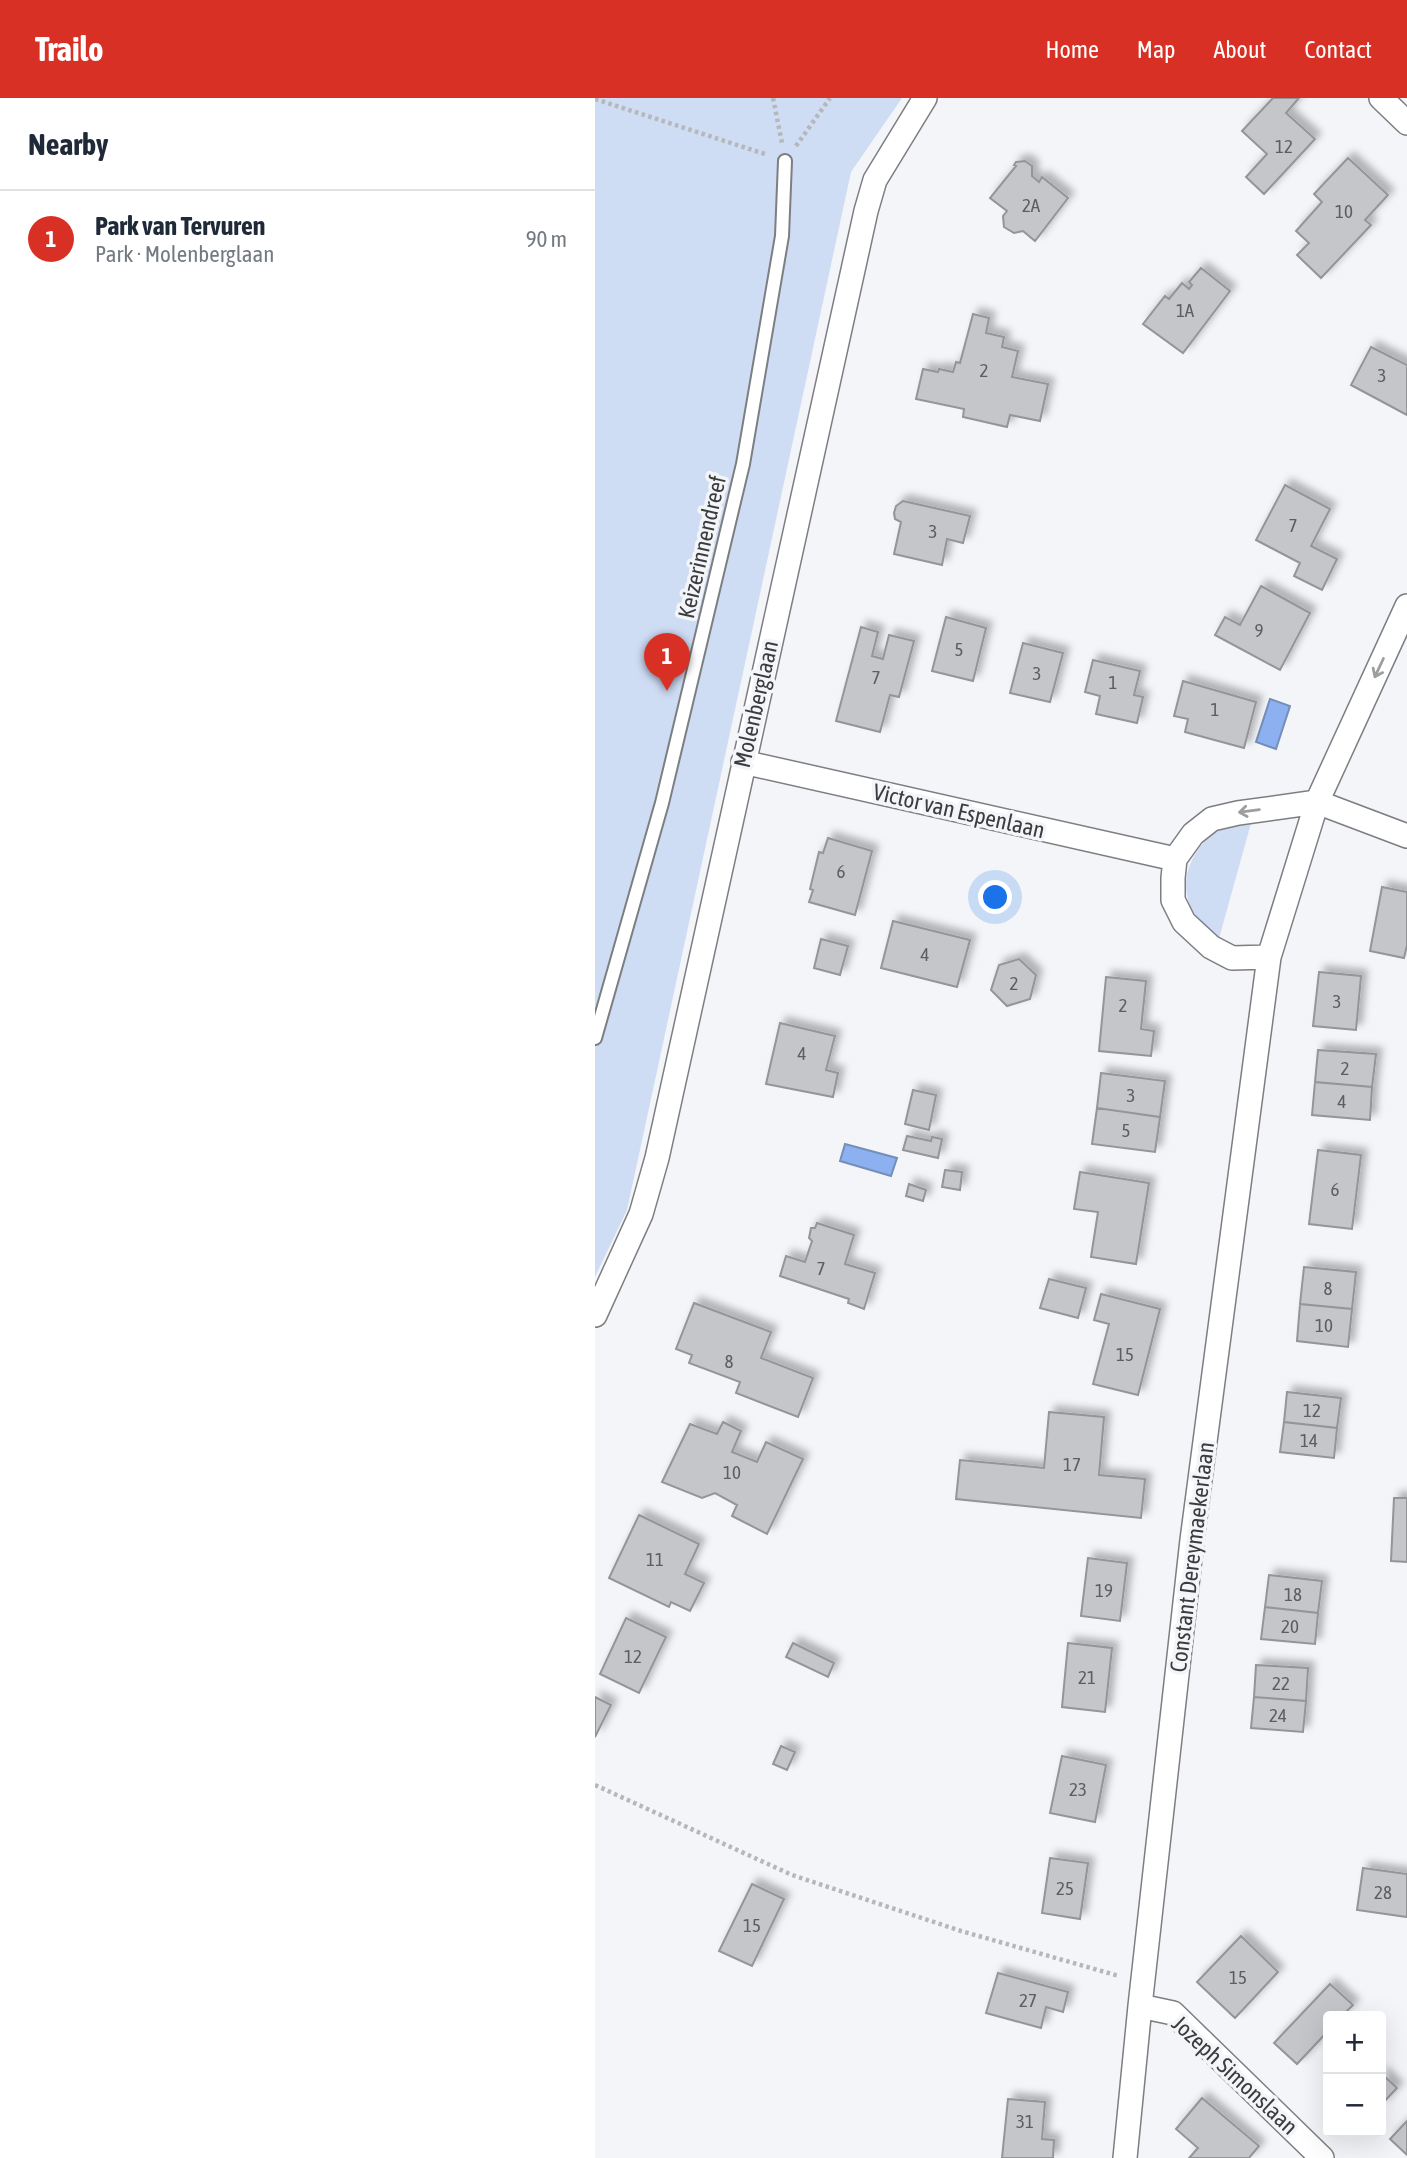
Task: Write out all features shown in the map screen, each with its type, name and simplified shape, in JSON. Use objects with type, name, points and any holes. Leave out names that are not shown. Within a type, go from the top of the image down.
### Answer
[{"type":"street","name":"Molenberglaan","points":[[595,1315],[641,1214],[657,1158],[866,211],[875,180],[925,98]]},
{"type":"street","points":[[1381,98],[1407,124]]},
{"type":"street","name":"Constant Dereymaekerlaan","points":[[1125,2158],[1192,1540],[1269,957],[1317,802],[1407,606]]},
{"type":"street","name":"Victor van Espenlaan","points":[[743,762],[1175,859]]},
{"type":"street","points":[[1269,957],[1232,958],[1210,947],[1184,922],[1173,900],[1175,859],[1193,834],[1212,819],[1317,802],[1407,836]]},
{"type":"street","name":"Jozeph Simonslaan","points":[[1140,2007],[1173,2013],[1322,2158]]},
{"type":"lane","name":"Keizerinnendreef","points":[[595,1038],[662,803],[743,464],[782,236],[785,161]]},
{"type":"path","points":[[773,98],[785,161]]},
{"type":"path","points":[[785,161],[830,98]]},
{"type":"path","points":[[595,99],[785,161]]},
{"type":"path","points":[[595,1785],[792,1875],[961,1931],[1144,1982]]},
{"type":"shaded area","points":[[595,98],[902,98],[851,172],[627,1210],[595,1277]]},
{"type":"shaded area","points":[[1253,816],[1218,942],[1199,922],[1193,911],[1186,888],[1187,875],[1198,850],[1214,832],[1226,824]]},
{"type":"water","points":[[1270,699],[1290,706],[1276,749],[1256,742]]},
{"type":"water","points":[[845,1144],[897,1158],[891,1176],[840,1161]]},
{"type":"building","points":[[1273,98],[1299,98],[1286,113],[1315,139],[1264,194],[1246,177],[1267,154],[1242,131]]},
{"type":"building","points":[[1348,158],[1388,195],[1365,220],[1371,225],[1321,278],[1297,255],[1309,243],[1296,231],[1322,202],[1314,194]]},
{"type":"building","points":[[1025,161],[1032,166],[1032,176],[1039,182],[1042,177],[1068,198],[1035,241],[1023,231],[1014,233],[1004,227],[1003,216],[1007,211],[990,198],[1016,166],[1016,162]]},
{"type":"building","points":[[1201,268],[1230,291],[1183,353],[1143,324],[1165,296],[1169,299],[1182,283],[1189,289],[1192,285],[1189,282]]},
{"type":"building","points":[[973,314],[989,318],[986,333],[1004,337],[1002,347],[1018,351],[1012,377],[1048,384],[1040,421],[1010,415],[1007,427],[963,417],[964,409],[916,399],[923,369],[953,372],[956,362],[960,363]]},
{"type":"building","points":[[1371,347],[1407,365],[1407,415],[1351,385]]},
{"type":"building","points":[[1285,485],[1330,509],[1311,546],[1337,559],[1322,590],[1294,576],[1300,563],[1256,540]]},
{"type":"building","points":[[903,501],[970,516],[963,543],[947,539],[942,565],[894,554],[901,522],[895,519],[894,513],[896,506]]},
{"type":"building","points":[[1261,586],[1310,613],[1280,670],[1215,635],[1225,617],[1240,625]]},
{"type":"building","points":[[946,617],[986,628],[973,681],[932,671]]},
{"type":"building","points":[[861,627],[878,632],[872,656],[883,659],[889,635],[914,641],[899,697],[890,695],[880,732],[836,721]]},
{"type":"building","points":[[1023,643],[1063,653],[1050,702],[1010,693]]},
{"type":"building","points":[[1093,660],[1140,671],[1134,695],[1143,697],[1137,723],[1096,714],[1100,696],[1085,692]]},
{"type":"building","points":[[1183,681],[1256,702],[1244,748],[1185,732],[1188,719],[1174,716]]},
{"type":"building","points":[[828,838],[872,851],[855,915],[809,902],[819,852],[823,853]]},
{"type":"building","points":[[1382,887],[1407,892],[1407,945],[1404,958],[1370,951]]},
{"type":"building","points":[[893,921],[970,940],[957,987],[881,968]]},
{"type":"building","points":[[821,939],[848,946],[840,975],[814,968]]},
{"type":"building","points":[[1019,959],[1036,975],[1030,999],[1007,1006],[991,990],[999,965]]},
{"type":"building","points":[[1319,972],[1361,976],[1356,1030],[1313,1026]]},
{"type":"building","points":[[1106,977],[1146,981],[1141,1029],[1154,1031],[1151,1056],[1099,1051]]},
{"type":"building","points":[[780,1023],[835,1036],[826,1070],[838,1073],[833,1097],[766,1084]]},
{"type":"building","points":[[1318,1050],[1376,1054],[1372,1087],[1315,1082]]},
{"type":"building","points":[[1101,1073],[1165,1081],[1160,1117],[1097,1108]]},
{"type":"building","points":[[1315,1082],[1372,1087],[1370,1120],[1312,1115]]},
{"type":"building","points":[[913,1090],[936,1095],[929,1130],[905,1124]]},
{"type":"building","points":[[1097,1108],[1160,1117],[1155,1152],[1092,1144]]},
{"type":"building","points":[[907,1136],[931,1141],[932,1137],[942,1139],[938,1158],[903,1150]]},
{"type":"building","points":[[1318,1150],[1361,1155],[1352,1229],[1309,1224]]},
{"type":"building","points":[[945,1170],[962,1172],[960,1190],[942,1187]]},
{"type":"building","points":[[1080,1172],[1149,1183],[1136,1264],[1091,1257],[1098,1212],[1074,1209]]},
{"type":"building","points":[[909,1184],[926,1190],[923,1201],[906,1196]]},
{"type":"building","points":[[817,1223],[854,1235],[845,1264],[875,1273],[864,1309],[848,1303],[849,1299],[780,1276],[786,1256],[805,1262],[812,1241],[809,1238],[811,1228],[815,1228]]},
{"type":"building","points":[[1304,1267],[1356,1272],[1352,1309],[1300,1304]]},
{"type":"building","points":[[1049,1279],[1086,1288],[1078,1318],[1040,1308]]},
{"type":"building","points":[[1101,1294],[1160,1309],[1138,1395],[1093,1384],[1109,1324],[1094,1320]]},
{"type":"building","points":[[694,1303],[771,1332],[761,1358],[813,1378],[798,1417],[736,1393],[740,1382],[689,1363],[692,1355],[676,1349]]},
{"type":"building","points":[[1300,1304],[1352,1309],[1348,1347],[1297,1341]]},
{"type":"building","points":[[1287,1392],[1341,1398],[1337,1428],[1284,1422]]},
{"type":"building","points":[[1049,1412],[1104,1417],[1099,1475],[1145,1479],[1141,1518],[956,1499],[960,1460],[1044,1468]]},
{"type":"building","points":[[723,1422],[741,1431],[732,1452],[757,1462],[766,1442],[803,1459],[767,1534],[732,1516],[737,1505],[715,1493],[702,1498],[662,1482],[690,1424],[717,1434]]},
{"type":"building","points":[[1284,1422],[1337,1428],[1334,1458],[1280,1452]]},
{"type":"building","points":[[1394,1498],[1407,1498],[1407,1562],[1391,1561]]},
{"type":"building","points":[[639,1515],[699,1544],[685,1574],[704,1583],[690,1611],[671,1602],[669,1607],[609,1578]]},
{"type":"building","points":[[1088,1558],[1127,1563],[1120,1621],[1081,1616]]},
{"type":"building","points":[[1269,1575],[1322,1581],[1318,1613],[1265,1607]]},
{"type":"building","points":[[1265,1607],[1318,1613],[1315,1644],[1261,1639]]},
{"type":"building","points":[[626,1618],[666,1637],[639,1693],[600,1674]]},
{"type":"building","points":[[793,1643],[834,1663],[828,1677],[786,1657]]},
{"type":"building","points":[[1068,1643],[1112,1648],[1105,1712],[1062,1707]]},
{"type":"building","points":[[1256,1665],[1308,1668],[1306,1701],[1254,1697]]},
{"type":"building","points":[[595,1697],[611,1705],[595,1737]]},
{"type":"building","points":[[1254,1697],[1306,1701],[1303,1732],[1251,1728]]},
{"type":"building","points":[[781,1746],[795,1752],[787,1770],[773,1764]]},
{"type":"building","points":[[1062,1756],[1106,1765],[1095,1822],[1050,1813]]},
{"type":"building","points":[[1050,1858],[1088,1863],[1080,1919],[1042,1913]]},
{"type":"building","points":[[1363,1868],[1407,1874],[1407,1917],[1357,1910]]},
{"type":"building","points":[[752,1884],[784,1899],[752,1966],[719,1951]]},
{"type":"building","points":[[1241,1936],[1278,1972],[1235,2018],[1197,1982]]},
{"type":"building","points":[[998,1973],[1068,1992],[1063,2012],[1046,2007],[1041,2028],[986,2013]]},
{"type":"building","points":[[1330,1984],[1353,2005],[1347,2011],[1323,2011],[1323,2036],[1297,2064],[1274,2043]]},
{"type":"building","points":[[1386,2078],[1397,2088],[1386,2100]]},
{"type":"building","points":[[1202,2098],[1259,2146],[1249,2158],[1189,2158],[1198,2148],[1176,2129]]},
{"type":"building","points":[[1008,2099],[1045,2102],[1042,2139],[1054,2140],[1053,2158],[1002,2158]]},
{"type":"building","points":[[1407,2121],[1407,2155],[1390,2139]]},
{"type":"place","name":"Park van Tervuren","points":[[667,691]]}]
